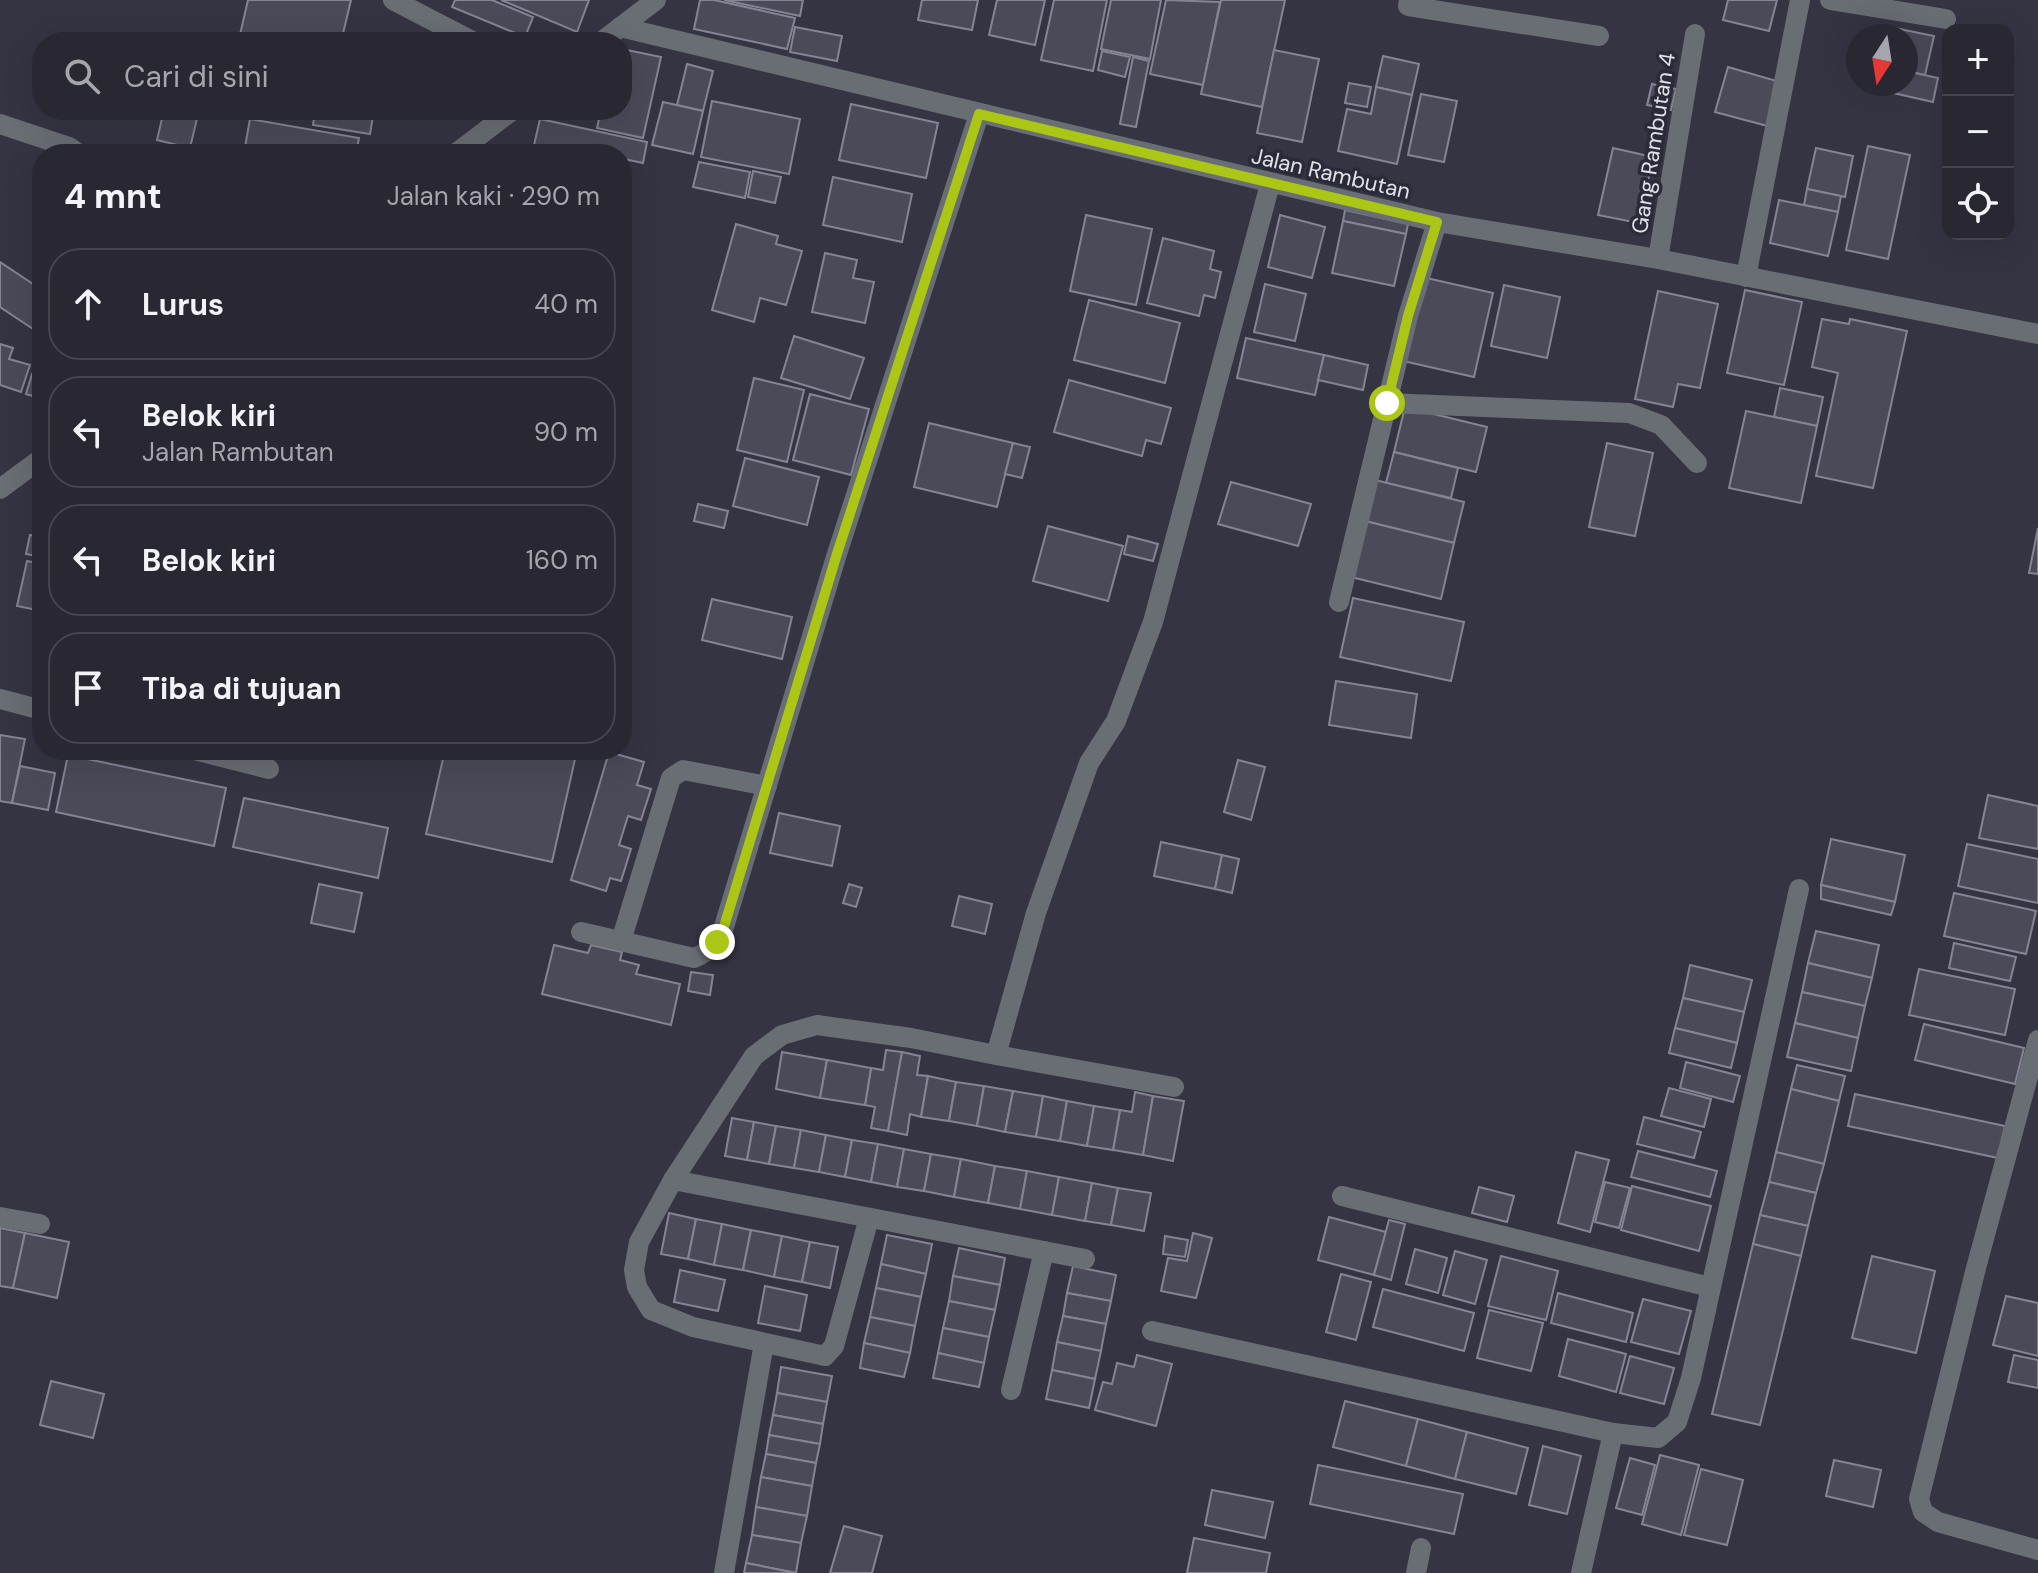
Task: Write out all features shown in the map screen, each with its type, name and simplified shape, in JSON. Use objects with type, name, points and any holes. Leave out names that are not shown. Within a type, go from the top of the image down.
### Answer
[{"type":"street","points":[[393,0],[455,32]]},
{"type":"street","points":[[614,32],[656,0]]},
{"type":"street","points":[[1409,0],[1408,6],[1599,36]]},
{"type":"street","points":[[1746,277],[1800,0]]},
{"type":"street","points":[[1830,0],[1946,19]]},
{"type":"street","name":"Jalan Rambutan","points":[[620,27],[1437,222],[1658,259],[2038,334]]},
{"type":"street","name":"Gang Rambutan 4","points":[[1658,259],[1695,34]]},
{"type":"street","points":[[581,932],[694,958],[707,953],[723,930],[840,542],[979,114]]},
{"type":"street","points":[[468,144],[500,120]]},
{"type":"street","points":[[0,124],[60,144]]},
{"type":"street","points":[[996,1055],[1036,913],[1089,763],[1116,721],[1153,622],[1270,184]]},
{"type":"street","points":[[1339,602],[1408,316],[1437,222]]},
{"type":"street","points":[[1387,403],[1629,413],[1661,425],[1697,463]]},
{"type":"street","points":[[0,489],[32,465]]},
{"type":"street","points":[[0,699],[32,707]]},
{"type":"street","points":[[233,760],[269,769]]},
{"type":"street","points":[[621,941],[671,778],[683,770],[767,786]]},
{"type":"street","points":[[1152,1331],[1613,1433],[1658,1438],[1677,1422],[1691,1378],[1799,889]]},
{"type":"street","points":[[869,1218],[834,1346],[825,1356],[693,1327],[651,1310],[637,1287],[634,1270],[639,1242],[673,1180],[754,1056],[782,1035],[817,1025],[911,1038],[1174,1087]]},
{"type":"street","points":[[2038,1040],[1976,1268],[1919,1499],[1923,1512],[1938,1522],[2038,1550]]},
{"type":"street","points":[[673,1180],[1085,1259]]},
{"type":"street","points":[[1342,1196],[1710,1287]]},
{"type":"street","points":[[0,1217],[40,1224]]},
{"type":"street","points":[[1011,1390],[1044,1251]]},
{"type":"street","points":[[724,1573],[764,1343]]},
{"type":"street","points":[[1581,1573],[1613,1433]]},
{"type":"street","points":[[1416,1573],[1421,1548]]},
{"type":"building","points":[[248,0],[351,0],[343,32],[241,32]]},
{"type":"building","points":[[455,0],[492,0],[533,17],[527,32],[513,32],[452,7]]},
{"type":"building","points":[[501,0],[589,0],[577,32]]},
{"type":"building","points":[[700,0],[714,0],[795,18],[787,49],[694,29]]},
{"type":"building","points":[[724,0],[803,0],[800,16]]},
{"type":"building","points":[[922,0],[978,0],[972,30],[918,20]]},
{"type":"building","points":[[997,0],[1045,0],[1035,45],[989,35]]},
{"type":"building","points":[[1054,0],[1107,0],[1093,71],[1041,60]]},
{"type":"building","points":[[1111,0],[1161,0],[1150,59],[1101,49]]},
{"type":"building","points":[[1166,0],[1220,2],[1203,85],[1150,74]]},
{"type":"building","points":[[1221,0],[1285,0],[1262,107],[1201,94]]},
{"type":"building","points":[[1728,0],[1777,0],[1769,31],[1723,20]]},
{"type":"building","points":[[795,27],[842,36],[837,61],[790,52]]},
{"type":"building","points":[[1918,33],[1934,36],[1925,75],[1918,74]]},
{"type":"building","points":[[1274,50],[1319,59],[1302,142],[1257,133]]},
{"type":"building","points":[[632,51],[661,57],[643,138],[597,128],[599,120],[632,120]]},
{"type":"building","points":[[1102,51],[1130,57],[1125,77],[1098,70]]},
{"type":"building","points":[[1383,56],[1419,64],[1412,95],[1376,87]]},
{"type":"building","points":[[1133,57],[1149,61],[1136,127],[1120,124]]},
{"type":"building","points":[[687,64],[713,71],[703,111],[677,105]]},
{"type":"building","points":[[1728,67],[1787,84],[1775,128],[1715,112]]},
{"type":"building","points":[[1918,74],[1938,78],[1933,102],[1906,96],[1918,96]]},
{"type":"building","points":[[1349,83],[1371,87],[1367,107],[1345,103]]},
{"type":"building","points":[[1652,84],[1676,89],[1671,110],[1647,105]]},
{"type":"building","points":[[1376,87],[1412,95],[1397,164],[1338,151],[1347,109],[1371,114]]},
{"type":"building","points":[[1421,94],[1457,101],[1444,162],[1408,155]]},
{"type":"building","points":[[712,101],[800,119],[789,174],[701,157]]},
{"type":"building","points":[[663,102],[703,111],[693,154],[652,145]]},
{"type":"building","points":[[851,104],[938,123],[926,178],[839,160]]},
{"type":"building","points":[[162,120],[197,120],[191,144],[157,140]]},
{"type":"building","points":[[250,120],[359,138],[358,144],[246,144]]},
{"type":"building","points":[[314,120],[372,120],[370,134],[313,125]]},
{"type":"building","points":[[540,120],[647,142],[643,163],[632,161],[632,144],[534,144]]},
{"type":"building","points":[[1868,146],[1910,155],[1888,259],[1846,250]]},
{"type":"building","points":[[1613,148],[1653,157],[1639,223],[1598,215]]},
{"type":"building","points":[[1816,148],[1853,156],[1845,197],[1807,189]]},
{"type":"building","points":[[699,162],[750,172],[745,198],[693,187]]},
{"type":"building","points":[[753,171],[781,177],[775,203],[748,197]]},
{"type":"building","points":[[833,177],[912,194],[902,242],[823,225]]},
{"type":"building","points":[[1807,189],[1841,196],[1838,212],[1804,205]]},
{"type":"building","points":[[1779,200],[1838,212],[1828,256],[1770,243]]},
{"type":"building","points":[[1345,210],[1408,224],[1406,234],[1343,221]]},
{"type":"building","points":[[1086,215],[1152,229],[1136,305],[1070,291]]},
{"type":"building","points":[[1280,215],[1325,227],[1312,278],[1268,267]]},
{"type":"building","points":[[1343,221],[1406,234],[1394,286],[1332,273]]},
{"type":"building","points":[[736,224],[778,236],[776,244],[802,251],[786,305],[760,298],[754,322],[712,310]]},
{"type":"building","points":[[1163,238],[1214,251],[1210,269],[1221,272],[1215,298],[1204,295],[1199,316],[1147,303]]},
{"type":"building","points":[[825,253],[857,260],[853,278],[874,282],[865,323],[812,312]]},
{"type":"building","points":[[0,262],[32,283],[32,328],[0,307]]},
{"type":"building","points":[[1422,277],[1493,293],[1474,377],[1403,361]]},
{"type":"building","points":[[1265,284],[1306,294],[1295,341],[1254,332]]},
{"type":"building","points":[[1504,285],[1560,297],[1547,358],[1491,346]]},
{"type":"building","points":[[1745,290],[1802,302],[1784,385],[1727,373]]},
{"type":"building","points":[[1658,291],[1718,304],[1700,388],[1678,384],[1673,407],[1635,399]]},
{"type":"building","points":[[1089,300],[1180,323],[1165,383],[1074,360]]},
{"type":"building","points":[[1822,319],[1849,324],[1850,319],[1907,331],[1873,488],[1816,476],[1838,373],[1812,367]]},
{"type":"building","points":[[794,336],[864,358],[850,399],[781,378]]},
{"type":"building","points":[[1246,338],[1324,355],[1315,395],[1237,378]]},
{"type":"building","points":[[0,344],[13,348],[9,359],[30,365],[21,392],[0,385]]},
{"type":"building","points":[[1324,355],[1368,365],[1363,390],[1318,380]]},
{"type":"building","points":[[32,374],[32,396],[26,394]]},
{"type":"building","points":[[754,378],[804,390],[787,462],[737,450]]},
{"type":"building","points":[[1069,380],[1171,408],[1161,444],[1146,440],[1142,456],[1054,432]]},
{"type":"building","points":[[1780,388],[1823,397],[1817,426],[1774,417]]},
{"type":"building","points":[[810,394],[869,409],[851,475],[793,460]]},
{"type":"building","points":[[1405,407],[1487,427],[1476,472],[1394,452]]},
{"type":"building","points":[[1746,411],[1817,426],[1801,503],[1729,488]]},
{"type":"building","points":[[929,423],[1013,443],[997,507],[914,487]]},
{"type":"building","points":[[1013,443],[1030,447],[1022,478],[1005,474]]},
{"type":"building","points":[[1607,443],[1653,453],[1635,536],[1589,527]]},
{"type":"building","points":[[1394,452],[1458,468],[1451,498],[1386,483]]},
{"type":"building","points":[[745,458],[819,477],[807,525],[733,506]]},
{"type":"building","points":[[1375,480],[1464,502],[1454,543],[1365,521]]},
{"type":"building","points":[[1231,482],[1311,504],[1298,546],[1218,524]]},
{"type":"building","points":[[698,504],[728,511],[724,528],[694,521]]},
{"type":"building","points":[[1365,521],[1454,543],[1441,599],[1351,577]]},
{"type":"building","points":[[1048,526],[1123,546],[1108,601],[1033,581]]},
{"type":"building","points":[[2038,528],[2038,574],[2029,573]]},
{"type":"building","points":[[30,535],[32,535],[32,555],[26,554]]},
{"type":"building","points":[[1128,536],[1158,544],[1153,561],[1124,554]]},
{"type":"building","points":[[27,561],[32,562],[32,609],[17,606]]},
{"type":"building","points":[[1353,598],[1464,622],[1451,681],[1340,657]]},
{"type":"building","points":[[712,599],[792,617],[782,659],[702,640]]},
{"type":"building","points":[[1336,681],[1417,694],[1411,738],[1329,725]]},
{"type":"building","points":[[0,735],[25,739],[12,803],[0,801]]},
{"type":"building","points":[[632,759],[644,762],[637,785],[651,789],[641,820],[628,816],[619,845],[631,849],[621,881],[610,878],[606,891],[571,880],[607,760]]},
{"type":"building","points":[[67,760],[92,760],[226,788],[214,846],[56,812]]},
{"type":"building","points":[[443,760],[575,760],[552,862],[426,834]]},
{"type":"building","points":[[1238,760],[1265,767],[1251,820],[1224,812]]},
{"type":"building","points":[[20,766],[55,773],[48,810],[12,803]]},
{"type":"building","points":[[1988,795],[2038,806],[2038,849],[1979,838]]},
{"type":"building","points":[[244,798],[388,828],[378,878],[233,847]]},
{"type":"building","points":[[779,813],[840,826],[832,866],[770,853]]},
{"type":"building","points":[[1831,839],[1905,855],[1895,902],[1821,885]]},
{"type":"building","points":[[1161,842],[1222,855],[1215,889],[1154,876]]},
{"type":"building","points":[[1967,844],[2038,859],[2038,903],[1958,886]]},
{"type":"building","points":[[1222,855],[1239,859],[1232,893],[1215,889]]},
{"type":"building","points":[[319,884],[362,893],[354,932],[311,923]]},
{"type":"building","points":[[849,884],[862,888],[856,907],[843,903]]},
{"type":"building","points":[[1821,885],[1895,902],[1891,915],[1821,899]]},
{"type":"building","points":[[1954,893],[2036,911],[2026,954],[1944,936]]},
{"type":"building","points":[[959,896],[992,904],[985,934],[952,926]]},
{"type":"building","points":[[1816,931],[1879,945],[1872,978],[1808,963]]},
{"type":"building","points":[[1954,943],[2016,957],[2010,981],[1949,968]]},
{"type":"building","points":[[554,945],[588,953],[591,945],[622,952],[620,960],[639,965],[636,974],[680,984],[671,1025],[542,994]]},
{"type":"building","points":[[1808,963],[1872,978],[1865,1006],[1802,992]]},
{"type":"building","points":[[1690,965],[1752,980],[1744,1012],[1683,998]]},
{"type":"building","points":[[1919,969],[2015,989],[2005,1035],[1909,1015]]},
{"type":"building","points":[[691,972],[713,975],[710,995],[688,991]]},
{"type":"building","points":[[1802,992],[1865,1006],[1858,1038],[1795,1023]]},
{"type":"building","points":[[1683,998],[1744,1012],[1737,1043],[1675,1028]]},
{"type":"building","points":[[1795,1023],[1858,1038],[1851,1071],[1787,1057]]},
{"type":"building","points":[[1924,1024],[2024,1048],[2015,1084],[1915,1060]]},
{"type":"building","points":[[1675,1028],[1737,1043],[1731,1068],[1669,1053]]},
{"type":"building","points":[[886,1050],[902,1052],[888,1131],[871,1128],[875,1107],[865,1105],[871,1068],[883,1070]]},
{"type":"building","points":[[782,1052],[827,1060],[820,1098],[776,1089]]},
{"type":"building","points":[[902,1052],[920,1056],[917,1075],[928,1076],[921,1117],[910,1114],[907,1135],[888,1131]]},
{"type":"building","points":[[827,1060],[871,1068],[865,1105],[820,1098]]},
{"type":"building","points":[[1686,1062],[1740,1076],[1733,1102],[1680,1088]]},
{"type":"building","points":[[1797,1065],[1845,1076],[1839,1101],[1791,1089]]},
{"type":"building","points":[[928,1076],[956,1082],[949,1121],[921,1117]]},
{"type":"building","points":[[956,1082],[984,1086],[977,1126],[949,1121]]},
{"type":"building","points":[[984,1086],[1013,1091],[1005,1132],[977,1126]]},
{"type":"building","points":[[1669,1088],[1711,1099],[1704,1127],[1661,1116]]},
{"type":"building","points":[[1791,1089],[1839,1101],[1824,1164],[1776,1152]]},
{"type":"building","points":[[1013,1091],[1043,1096],[1036,1137],[1005,1132]]},
{"type":"building","points":[[1135,1092],[1153,1096],[1143,1155],[1113,1150],[1120,1110],[1132,1112]]},
{"type":"building","points":[[1855,1094],[2005,1126],[1998,1158],[1848,1126]]},
{"type":"building","points":[[1043,1096],[1067,1101],[1060,1141],[1036,1137]]},
{"type":"building","points":[[1153,1096],[1184,1101],[1173,1161],[1143,1155]]},
{"type":"building","points":[[1067,1101],[1094,1106],[1087,1146],[1060,1141]]},
{"type":"building","points":[[1094,1106],[1120,1110],[1113,1150],[1087,1146]]},
{"type":"building","points":[[1644,1117],[1701,1132],[1694,1158],[1637,1144]]},
{"type":"building","points":[[732,1118],[754,1122],[747,1160],[725,1156]]},
{"type":"building","points":[[754,1122],[776,1126],[769,1164],[747,1160]]},
{"type":"building","points":[[776,1126],[801,1130],[794,1168],[769,1164]]},
{"type":"building","points":[[801,1130],[826,1135],[819,1172],[794,1168]]},
{"type":"building","points":[[826,1135],[852,1140],[845,1177],[819,1172]]},
{"type":"building","points":[[852,1140],[878,1144],[871,1182],[845,1177]]},
{"type":"building","points":[[878,1144],[904,1149],[897,1187],[871,1182]]},
{"type":"building","points":[[904,1149],[931,1154],[924,1191],[897,1187]]},
{"type":"building","points":[[1638,1151],[1717,1171],[1710,1197],[1631,1177]]},
{"type":"building","points":[[1576,1152],[1609,1160],[1590,1232],[1558,1223]]},
{"type":"building","points":[[1776,1152],[1824,1164],[1816,1193],[1769,1182]]},
{"type":"building","points":[[931,1154],[961,1159],[954,1197],[924,1191]]},
{"type":"building","points":[[961,1159],[995,1166],[988,1203],[954,1197]]},
{"type":"building","points":[[995,1166],[1027,1171],[1020,1209],[988,1203]]},
{"type":"building","points":[[1027,1171],[1059,1177],[1052,1215],[1020,1209]]},
{"type":"building","points":[[1059,1177],[1092,1183],[1085,1221],[1052,1215]]},
{"type":"building","points":[[1605,1182],[1630,1188],[1619,1228],[1595,1222]]},
{"type":"building","points":[[1769,1182],[1816,1193],[1808,1226],[1760,1215]]},
{"type":"building","points":[[1092,1183],[1118,1188],[1111,1225],[1085,1221]]},
{"type":"building","points":[[1632,1186],[1711,1206],[1699,1251],[1621,1230]]},
{"type":"building","points":[[1479,1187],[1514,1196],[1507,1222],[1472,1213]]},
{"type":"building","points":[[1118,1188],[1151,1193],[1144,1231],[1111,1225]]},
{"type":"building","points":[[669,1213],[696,1219],[688,1259],[661,1254]]},
{"type":"building","points":[[1760,1215],[1808,1226],[1801,1256],[1753,1244]]},
{"type":"building","points":[[1329,1217],[1386,1232],[1374,1275],[1318,1260]]},
{"type":"building","points":[[696,1219],[722,1224],[714,1265],[688,1259]]},
{"type":"building","points":[[1389,1220],[1405,1224],[1391,1280],[1374,1275]]},
{"type":"building","points":[[722,1224],[751,1230],[743,1270],[714,1265]]},
{"type":"building","points":[[0,1228],[25,1233],[13,1288],[0,1286]]},
{"type":"building","points":[[751,1230],[782,1236],[774,1277],[743,1270]]},
{"type":"building","points":[[25,1233],[69,1242],[57,1298],[13,1288]]},
{"type":"building","points":[[1193,1233],[1212,1238],[1196,1298],[1161,1291],[1168,1258],[1187,1261]]},
{"type":"building","points":[[887,1235],[932,1244],[926,1274],[881,1264]]},
{"type":"building","points":[[782,1236],[810,1242],[802,1282],[774,1277]]},
{"type":"building","points":[[1165,1236],[1188,1240],[1185,1257],[1163,1254]]},
{"type":"building","points":[[810,1242],[838,1247],[830,1288],[802,1282]]},
{"type":"building","points":[[1753,1244],[1801,1256],[1760,1425],[1712,1414]]},
{"type":"building","points":[[959,1248],[1005,1258],[1000,1285],[953,1276]]},
{"type":"building","points":[[1415,1249],[1447,1258],[1438,1293],[1406,1284]]},
{"type":"building","points":[[1455,1251],[1487,1260],[1475,1304],[1443,1295]]},
{"type":"building","points":[[1501,1256],[1558,1271],[1546,1320],[1488,1306]]},
{"type":"building","points":[[1872,1256],[1935,1271],[1916,1353],[1852,1338]]},
{"type":"building","points":[[881,1264],[926,1274],[921,1297],[876,1288]]},
{"type":"building","points":[[1073,1266],[1116,1275],[1111,1301],[1067,1293]]},
{"type":"building","points":[[680,1270],[725,1280],[718,1311],[674,1302]]},
{"type":"building","points":[[1341,1274],[1371,1282],[1356,1340],[1326,1332]]},
{"type":"building","points":[[953,1276],[1000,1285],[995,1310],[949,1301]]},
{"type":"building","points":[[765,1286],[807,1295],[800,1331],[758,1323]]},
{"type":"building","points":[[876,1288],[921,1297],[915,1326],[870,1317]]},
{"type":"building","points":[[1383,1289],[1474,1313],[1464,1351],[1373,1327]]},
{"type":"building","points":[[1067,1293],[1111,1301],[1106,1324],[1063,1316]]},
{"type":"building","points":[[1558,1293],[1633,1313],[1626,1342],[1551,1323]]},
{"type":"building","points":[[2006,1296],[2038,1303],[2038,1356],[1993,1345]]},
{"type":"building","points":[[1643,1299],[1691,1311],[1679,1354],[1631,1342]]},
{"type":"building","points":[[949,1301],[995,1310],[989,1337],[943,1328]]},
{"type":"building","points":[[1489,1310],[1543,1323],[1531,1371],[1477,1358]]},
{"type":"building","points":[[1063,1316],[1106,1324],[1101,1351],[1057,1342]]},
{"type":"building","points":[[870,1317],[915,1326],[910,1353],[864,1343]]},
{"type":"building","points":[[943,1328],[989,1337],[984,1363],[938,1353]]},
{"type":"building","points":[[1568,1339],[1626,1354],[1616,1392],[1559,1376]]},
{"type":"building","points":[[1057,1342],[1101,1351],[1095,1379],[1052,1370]]},
{"type":"building","points":[[864,1343],[910,1353],[904,1377],[860,1368]]},
{"type":"building","points":[[938,1353],[984,1363],[979,1387],[933,1378]]},
{"type":"building","points":[[1137,1355],[1172,1364],[1156,1426],[1095,1410],[1103,1382],[1112,1384],[1117,1363],[1134,1367]]},
{"type":"building","points":[[2014,1355],[2038,1360],[2038,1388],[2008,1382]]},
{"type":"building","points":[[1630,1356],[1674,1368],[1664,1404],[1620,1393]]},
{"type":"building","points":[[781,1367],[832,1376],[827,1402],[777,1393]]},
{"type":"building","points":[[1052,1370],[1095,1379],[1089,1408],[1046,1399]]},
{"type":"building","points":[[51,1381],[104,1394],[93,1438],[40,1425]]},
{"type":"building","points":[[777,1393],[827,1402],[823,1424],[773,1415]]},
{"type":"building","points":[[1345,1401],[1418,1419],[1406,1466],[1333,1447]]},
{"type":"building","points":[[773,1415],[823,1424],[820,1444],[769,1435]]},
{"type":"building","points":[[1418,1419],[1467,1432],[1455,1479],[1406,1466]]},
{"type":"building","points":[[1467,1432],[1528,1448],[1516,1494],[1455,1479]]},
{"type":"building","points":[[769,1435],[820,1444],[816,1463],[766,1454]]},
{"type":"building","points":[[1543,1446],[1581,1456],[1567,1514],[1529,1505]]},
{"type":"building","points":[[766,1454],[816,1463],[812,1486],[761,1477]]},
{"type":"building","points":[[1660,1455],[1699,1465],[1681,1535],[1642,1524]]},
{"type":"building","points":[[1630,1458],[1655,1465],[1642,1515],[1616,1508]]},
{"type":"building","points":[[1834,1460],[1881,1470],[1873,1507],[1826,1496]]},
{"type":"building","points":[[1318,1465],[1463,1494],[1454,1534],[1310,1504]]},
{"type":"building","points":[[1701,1469],[1743,1480],[1727,1545],[1684,1535]]},
{"type":"building","points":[[761,1477],[812,1486],[807,1516],[756,1507]]},
{"type":"building","points":[[1212,1490],[1273,1502],[1265,1538],[1205,1525]]},
{"type":"building","points":[[756,1507],[807,1516],[801,1543],[752,1535]]},
{"type":"building","points":[[844,1526],[882,1536],[872,1573],[830,1573]]},
{"type":"building","points":[[752,1535],[801,1543],[796,1573],[746,1563]]},
{"type":"building","points":[[1194,1538],[1270,1553],[1266,1573],[1187,1573]]},
{"type":"building","points":[[746,1563],[796,1573],[744,1573]]},
{"type":"route","points":[[717,942],[836,557],[979,114],[1437,222],[1408,316],[1387,403]]}]
